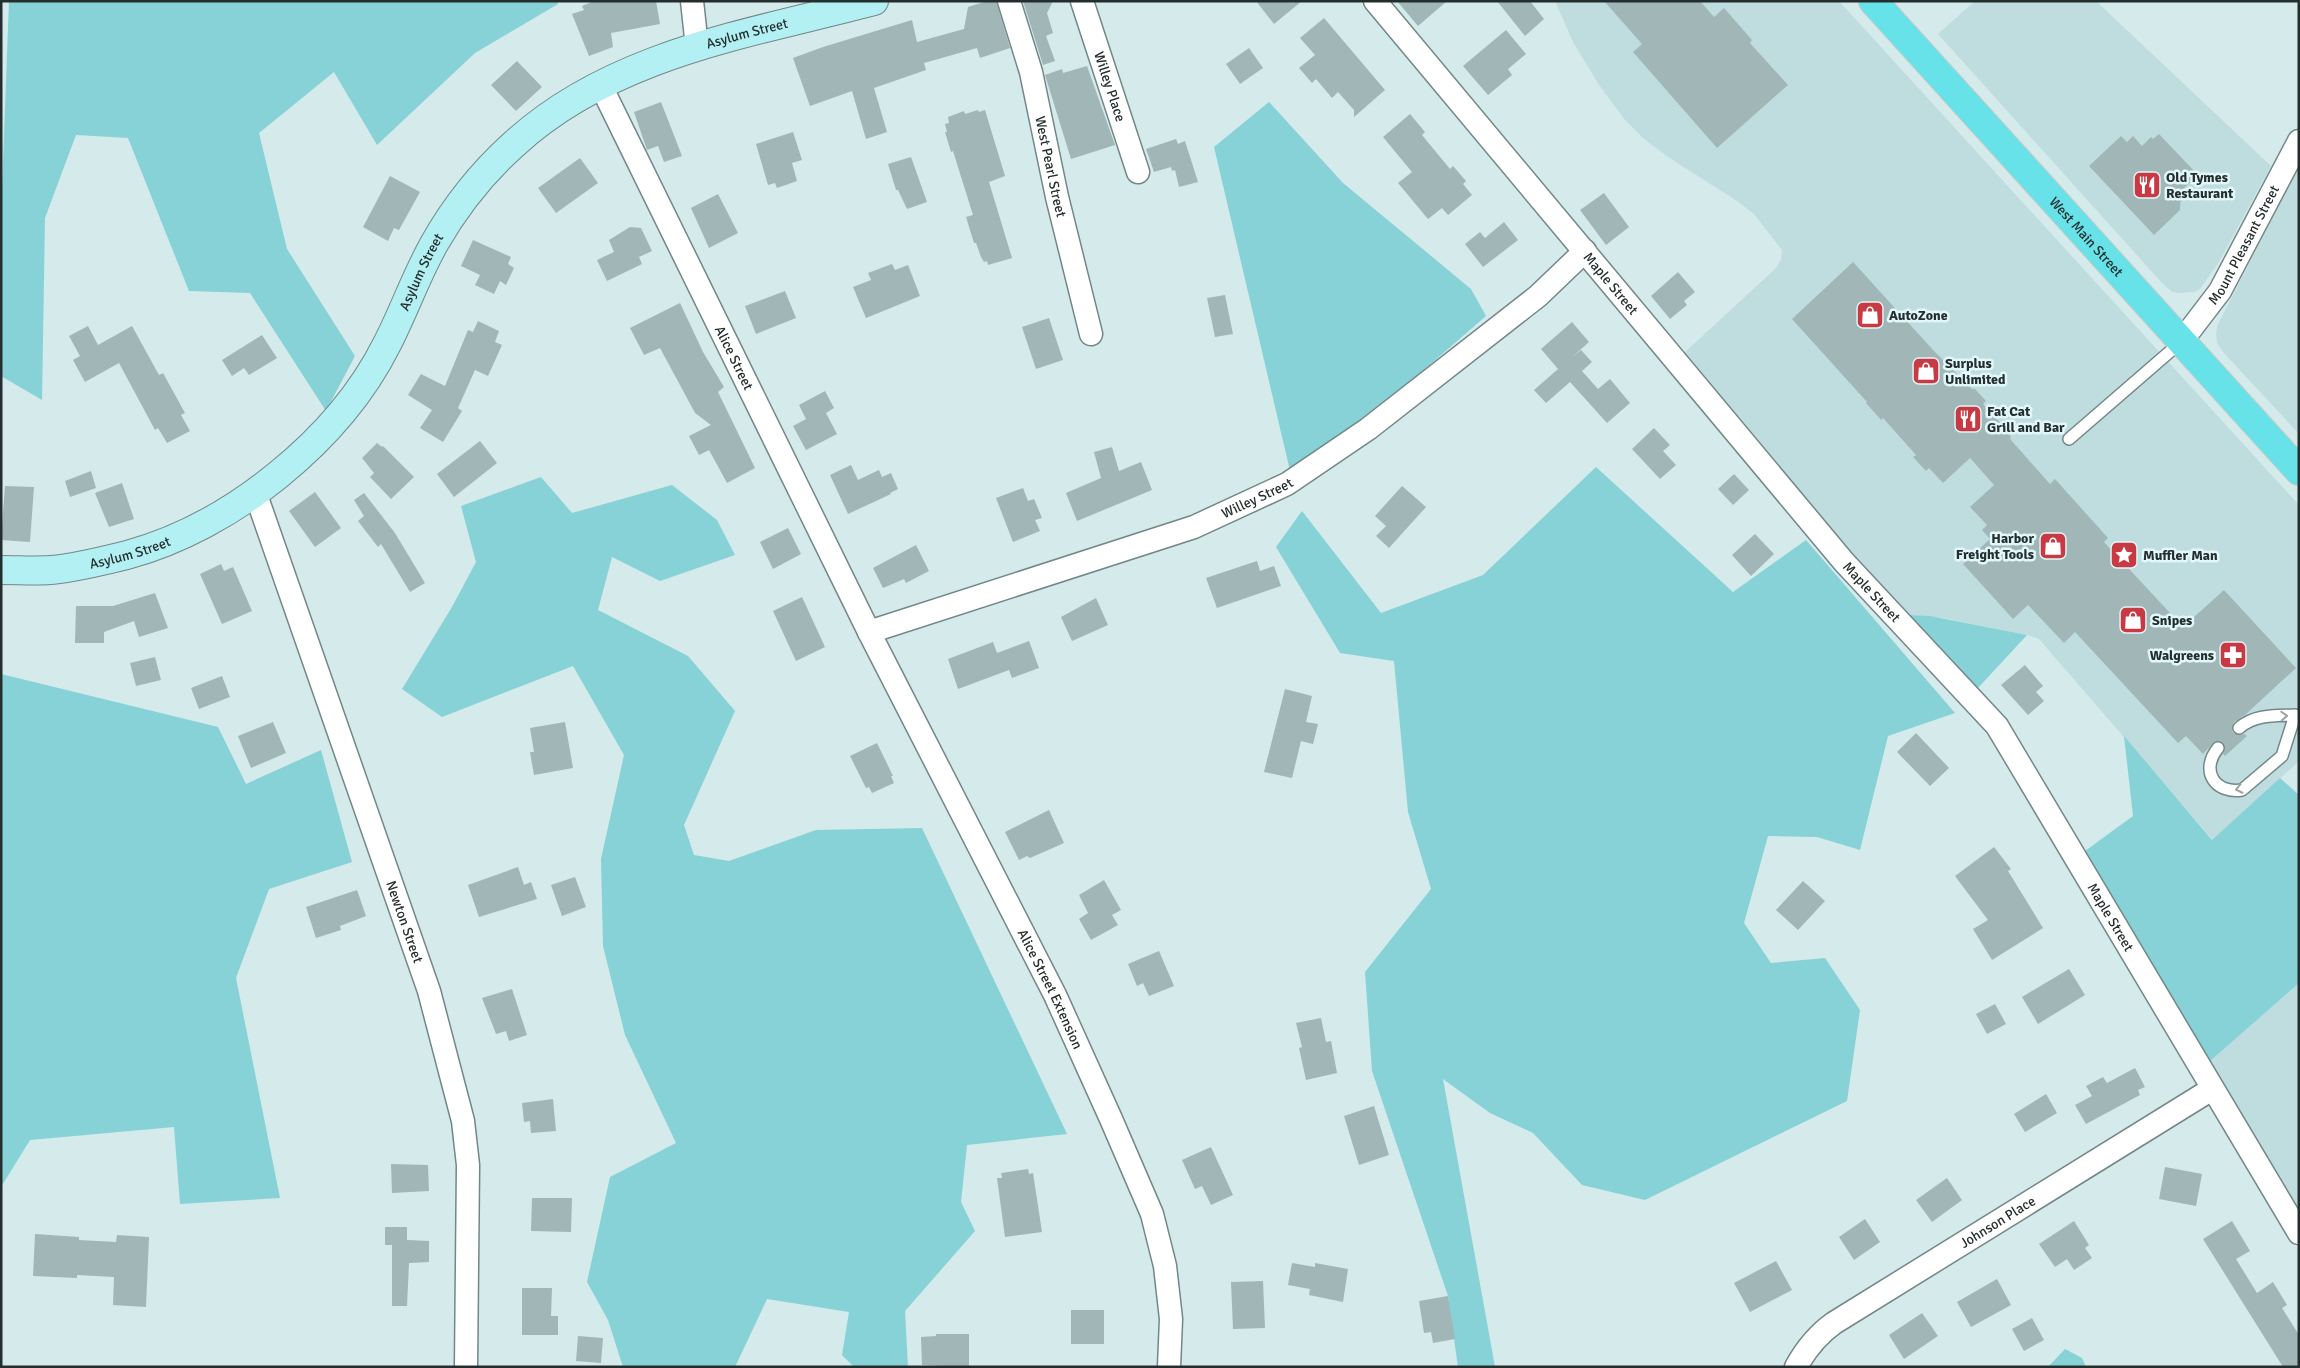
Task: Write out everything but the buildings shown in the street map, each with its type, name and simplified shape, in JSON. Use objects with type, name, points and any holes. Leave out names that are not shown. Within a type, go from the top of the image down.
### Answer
[{"type":"main road","name":"West Main Street","points":[[1873,1],[2299,471]]},
{"type":"street","points":[[692,1],[697,47]]},
{"type":"street","name":"Asylum Street","points":[[1,570],[54,570],[128,554],[191,529],[224,512],[256,492],[321,435],[364,384],[387,345],[434,244],[456,210],[481,176],[513,144],[536,125],[600,84],[645,63],[697,47],[874,1]]},
{"type":"street","name":"West Pearl Street","points":[[1010,1],[1031,72],[1056,197],[1092,334]]},
{"type":"street","name":"Willey Place","points":[[1082,1],[1138,172]]},
{"type":"street","name":"Maple Street","points":[[1375,1],[1844,562],[1997,726],[2299,1233]]},
{"type":"street","name":"Alice Street","points":[[600,84],[869,632]]},
{"type":"street","name":"Mount Pleasant Street","points":[[2181,342],[2220,291],[2299,141]]},
{"type":"street","name":"Willey Street","points":[[869,632],[1194,527],[1287,484],[1368,429],[1415,393],[1538,296],[1585,251]]},
{"type":"street","name":"Newton Street","points":[[256,492],[429,991],[463,1121],[468,1165],[466,1367]]},
{"type":"street","name":"Alice Street Extension","points":[[869,632],[1055,995],[1152,1214],[1166,1266],[1171,1319],[1169,1367]]},
{"type":"street","name":"Johnson Place","points":[[1796,1367],[1820,1332],[2212,1089]]},
{"type":"lane","points":[[2069,439],[2181,342]]},
{"type":"lane","points":[[2218,748],[2211,757],[2210,765],[2214,781],[2227,790],[2242,790],[2282,756],[2295,715],[2250,719],[2240,728]]},
{"type":"shaded area","points":[[9,1],[557,1],[558,4],[475,53],[377,145],[334,72],[259,133],[287,249],[355,356],[326,411],[250,293],[189,291],[128,138],[76,135],[45,218],[42,400],[1,376],[1,216]]},
{"type":"shaded area","points":[[1555,1],[1839,1],[2299,505],[2299,761],[2213,840],[2039,639],[1943,618],[1909,615],[1776,469],[1683,354],[1776,268],[1781,260],[1782,250],[1754,214],[1668,157],[1644,139],[1625,120],[1599,85],[1573,42]]},
{"type":"shaded area","points":[[1975,1],[2096,1],[2271,166],[2219,262],[2200,289],[2194,292],[2172,292],[2162,283],[1938,34]]},
{"type":"shaded area","points":[[1269,102],[1343,183],[1471,289],[1486,316],[1380,408],[1291,475],[1214,147]]},
{"type":"shaded area","points":[[2299,167],[2299,434],[2224,353],[2217,343],[2216,333],[2218,324]]},
{"type":"shaded area","points":[[1596,467],[1733,592],[1806,540],[1955,713],[1888,736],[1860,850],[1817,837],[1768,836],[1744,923],[1771,963],[1825,958],[1860,1010],[1847,1101],[1645,1200],[1582,1185],[1533,1133],[1490,1113],[1443,1079],[1495,1367],[1458,1367],[1448,1296],[1372,1071],[1365,972],[1431,889],[1408,812],[1394,661],[1340,653],[1276,547],[1302,511],[1381,613],[1483,575]]},
{"type":"shaded area","points":[[541,477],[572,513],[672,485],[717,520],[735,555],[660,581],[612,557],[598,610],[688,656],[735,711],[684,825],[694,855],[729,861],[816,830],[922,828],[1067,1134],[967,1145],[961,1202],[975,1231],[905,1311],[908,1367],[854,1367],[842,1355],[849,1312],[767,1299],[735,1367],[623,1367],[608,1320],[587,1282],[610,1177],[676,1143],[625,1035],[603,946],[601,859],[624,755],[573,666],[442,717],[402,689],[452,607],[476,562],[461,506]]},
{"type":"shaded area","points":[[1909,615],[1930,616],[2027,635],[1977,689]]},
{"type":"shaded area","points":[[1,674],[218,727],[246,784],[321,750],[352,862],[269,889],[236,978],[280,1198],[180,1204],[174,1127],[30,1140],[1,1187]]},
{"type":"shaded area","points":[[2124,736],[2212,840],[2280,778],[2299,795],[2299,983],[2209,1062],[2085,851],[2133,816]]},
{"type":"shaded area","points":[[2299,983],[2299,1209],[2209,1062]]},
{"type":"shaded area","points":[[2065,1349],[2082,1358],[2086,1367],[2048,1367]]},
{"type":"place","name":"Old Tymes Restaurant","points":[[2147,185]]},
{"type":"place","name":"AutoZone","points":[[1870,315]]},
{"type":"place","name":"Surplus Unlimited","points":[[1926,371]]},
{"type":"place","name":"Fat Cat Grill and Bar","points":[[1968,419]]},
{"type":"place","name":"Harbor Freight Tools","points":[[2053,546]]},
{"type":"place","name":"Muffler Man","points":[[2124,555]]},
{"type":"place","name":"Snipes","points":[[2133,620]]},
{"type":"place","name":"Walgreens","points":[[2233,655]]}]
